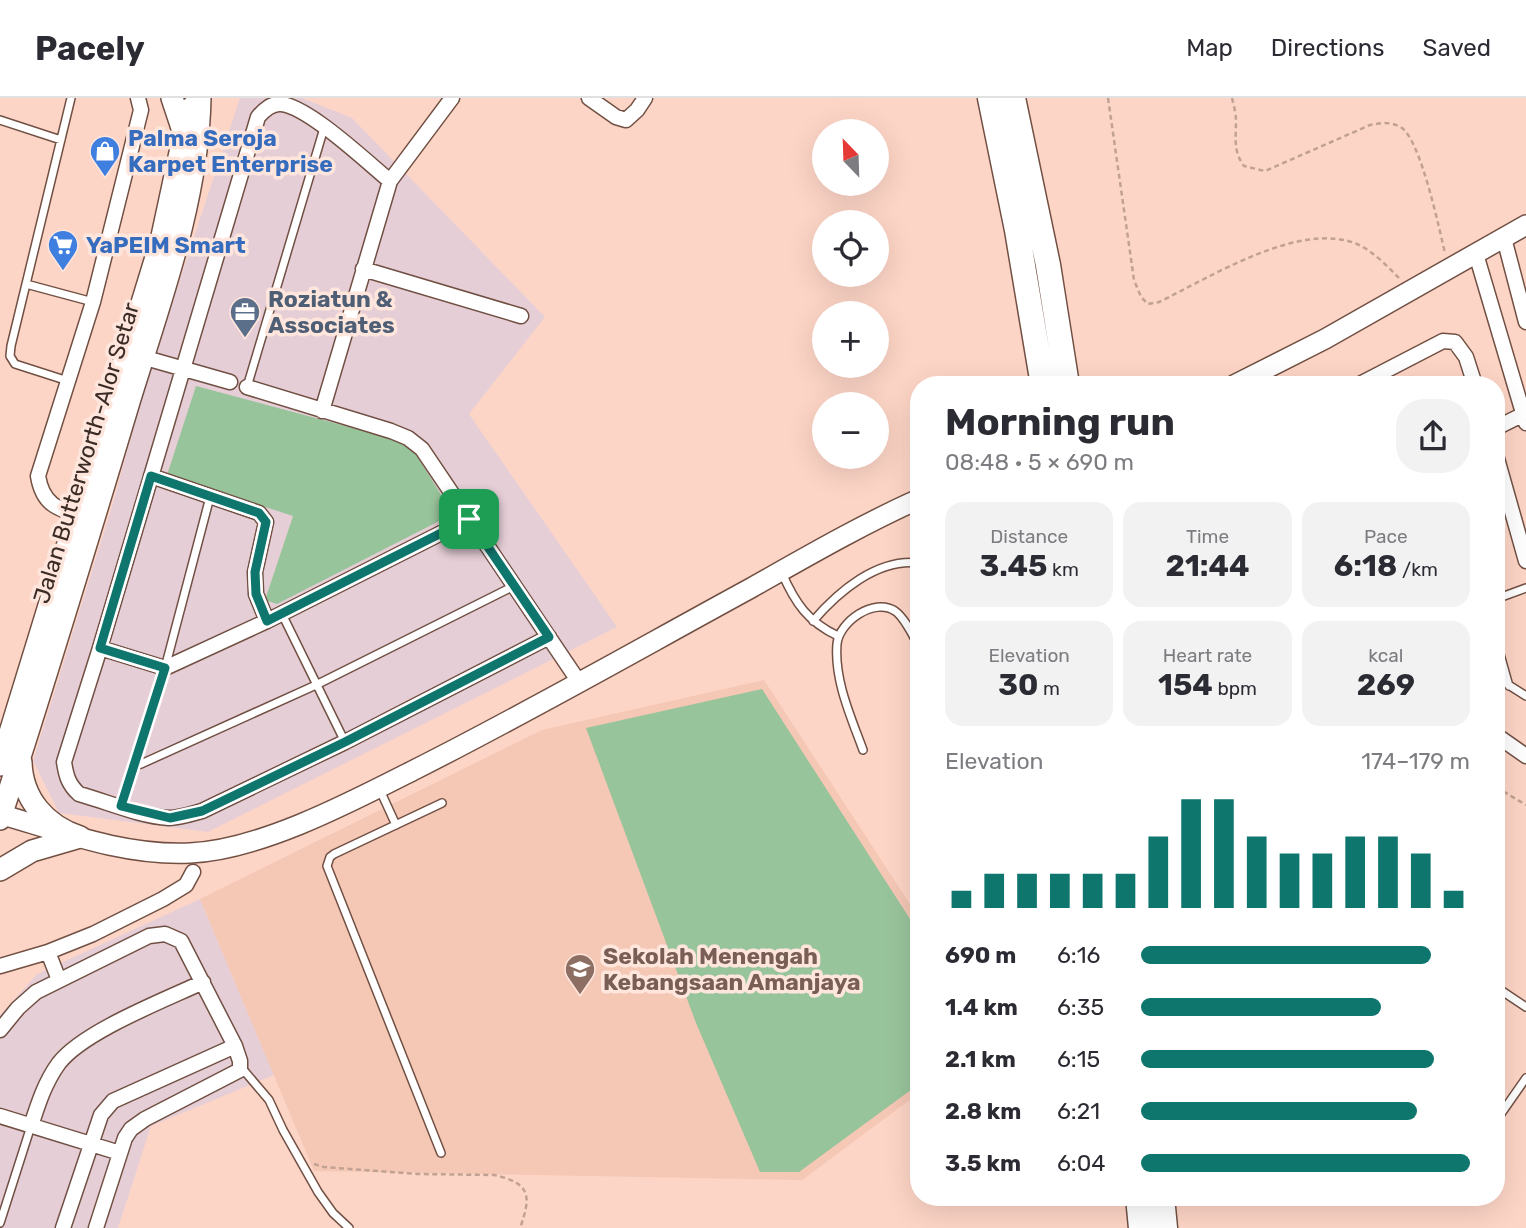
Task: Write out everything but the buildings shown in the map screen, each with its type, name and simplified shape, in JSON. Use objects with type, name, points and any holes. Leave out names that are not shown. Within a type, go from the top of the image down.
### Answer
[{"type":"highway","points":[[990,98],[1017,230],[1041,376]]},
{"type":"highway","points":[[1013,98],[1048,265],[1066,376]]},
{"type":"highway","points":[[1139,1206],[1141,1228]]},
{"type":"highway","points":[[1163,1206],[1165,1228]]},
{"type":"main road","points":[[172,98],[184,134]]},
{"type":"main road","name":"Jalan Butterworth-Alor Setar","points":[[0,816],[21,755],[86,517],[135,355],[184,134],[198,98]]},
{"type":"main road","name":"Jalan Butterworth-Alor Setar","points":[[135,355],[177,245],[199,137],[198,98]]},
{"type":"main road","points":[[1252,376],[1325,339],[1526,225]]},
{"type":"main road","points":[[0,816],[145,853],[192,853],[237,846],[279,833],[379,788],[910,504]]},
{"type":"main road","name":"Jalan Butterworth-Alor Setar","points":[[0,765],[86,517]]},
{"type":"main road","points":[[21,755],[23,779],[39,812],[58,827],[80,837]]},
{"type":"main road","points":[[0,870],[32,851],[80,837]]},
{"type":"street","points":[[322,411],[390,181],[452,98]]},
{"type":"street","points":[[589,98],[616,117],[626,120],[638,110],[645,98]]},
{"type":"street","points":[[390,181],[295,108],[280,103],[266,107],[258,117],[64,762],[66,775],[71,787],[79,794],[170,818],[193,814],[345,742],[549,637]]},
{"type":"street","points":[[86,517],[49,504],[41,490],[38,476],[93,302],[139,104]]},
{"type":"street","points":[[1504,238],[1526,322]]},
{"type":"street","points":[[1476,254],[1525,417],[1505,425]]},
{"type":"street","points":[[363,270],[521,316]]},
{"type":"street","points":[[1375,376],[1443,341],[1455,342],[1466,357],[1471,376]]},
{"type":"street","points":[[135,355],[230,382]]},
{"type":"street","points":[[247,387],[408,438],[422,449],[579,682]]},
{"type":"street","points":[[151,476],[259,513],[266,522],[255,572],[256,594],[267,621]]},
{"type":"street","points":[[1505,487],[1526,561]]},
{"type":"street","points":[[100,648],[165,668],[267,621],[469,519]]},
{"type":"street","points":[[1505,741],[1526,755]]},
{"type":"street","points":[[0,966],[48,952],[93,934],[186,885],[193,872]]},
{"type":"street","points":[[0,1030],[36,992],[149,936],[164,934],[181,941],[235,1046],[240,1068],[131,1129],[125,1138],[96,1228]]},
{"type":"street","points":[[48,952],[59,980]]},
{"type":"street","points":[[31,1126],[43,1091],[60,1062],[81,1042],[203,982]]},
{"type":"street","points":[[63,1228],[101,1115],[113,1101],[235,1046]]},
{"type":"street","points":[[0,1116],[120,1153]]},
{"type":"lane","points":[[69,381],[15,364],[10,356],[71,98]]},
{"type":"lane","points":[[0,120],[61,140]]},
{"type":"lane","points":[[247,387],[324,128]]},
{"type":"lane","points":[[26,284],[93,302]]},
{"type":"lane","points":[[121,806],[165,668],[210,497]]},
{"type":"lane","points":[[813,621],[828,603],[853,583],[885,567],[910,565]]},
{"type":"lane","points":[[781,571],[791,595],[813,621],[838,636]]},
{"type":"lane","points":[[136,765],[317,685],[514,586]]},
{"type":"lane","points":[[1505,596],[1526,588]]},
{"type":"lane","points":[[863,750],[847,708],[838,673],[838,636],[851,619],[881,607],[895,611],[910,634]]},
{"type":"lane","points":[[282,613],[345,742]]},
{"type":"lane","points":[[1505,672],[1509,686]]},
{"type":"lane","points":[[1505,683],[1526,696]]},
{"type":"lane","points":[[379,788],[396,825]]},
{"type":"lane","points":[[441,1153],[327,866],[330,857],[442,803]]},
{"type":"lane","points":[[1505,993],[1526,1007]]},
{"type":"lane","points":[[240,1068],[269,1100],[297,1157],[333,1213],[349,1228]]},
{"type":"lane","points":[[1505,1108],[1526,1078]]},
{"type":"lane","points":[[0,1223],[31,1126]]},
{"type":"path","points":[[1108,98],[1134,280],[1141,297],[1148,304],[1158,302],[1261,252],[1302,240],[1327,239],[1357,244],[1382,261],[1412,290]]},
{"type":"path","points":[[1232,98],[1236,119],[1234,142],[1238,158],[1244,166],[1265,171],[1370,125],[1386,122],[1403,129],[1415,149],[1429,186],[1448,270]]},
{"type":"path","points":[[1505,792],[1526,805]]},
{"type":"path","points":[[297,1157],[324,1167],[417,1174],[494,1175],[509,1178],[522,1186],[527,1194],[527,1205],[520,1228]]},
{"type":"shaded area","points":[[240,98],[302,98],[352,118],[545,317],[469,414],[617,627],[208,832],[59,813],[33,761],[113,503],[145,385]]},
{"type":"shaded area","name":"Sekolah Menengah Kebangsaan Amanjaya","points":[[764,680],[910,904],[910,1100],[802,1180],[314,1171],[200,899],[542,730]]},
{"type":"shaded area","points":[[200,899],[274,1075],[151,1126],[118,1228],[0,1228],[0,1015],[37,974]]},
{"type":"green space","points":[[196,386],[409,443],[453,514],[277,604],[265,600],[293,516],[167,475]]},
{"type":"green space","points":[[762,689],[910,919],[910,1091],[799,1172],[760,1172],[696,1023],[586,728]]},
{"type":"place","name":"Palma Seroja Karpet Enterprise","points":[[105,178]]},
{"type":"place","name":"YaPEIM Smart","points":[[63,272]]},
{"type":"place","name":"Roziatun & Associates","points":[[245,339]]},
{"type":"place","name":"Sekolah Menengah Kebangsaan Amanjaya","points":[[580,996]]},
{"type":"route","points":[[151,476],[259,513],[266,522],[255,572],[256,594],[267,621],[469,519],[549,637],[345,742],[202,811],[170,818],[121,806],[165,668],[100,648],[151,476]]}]
